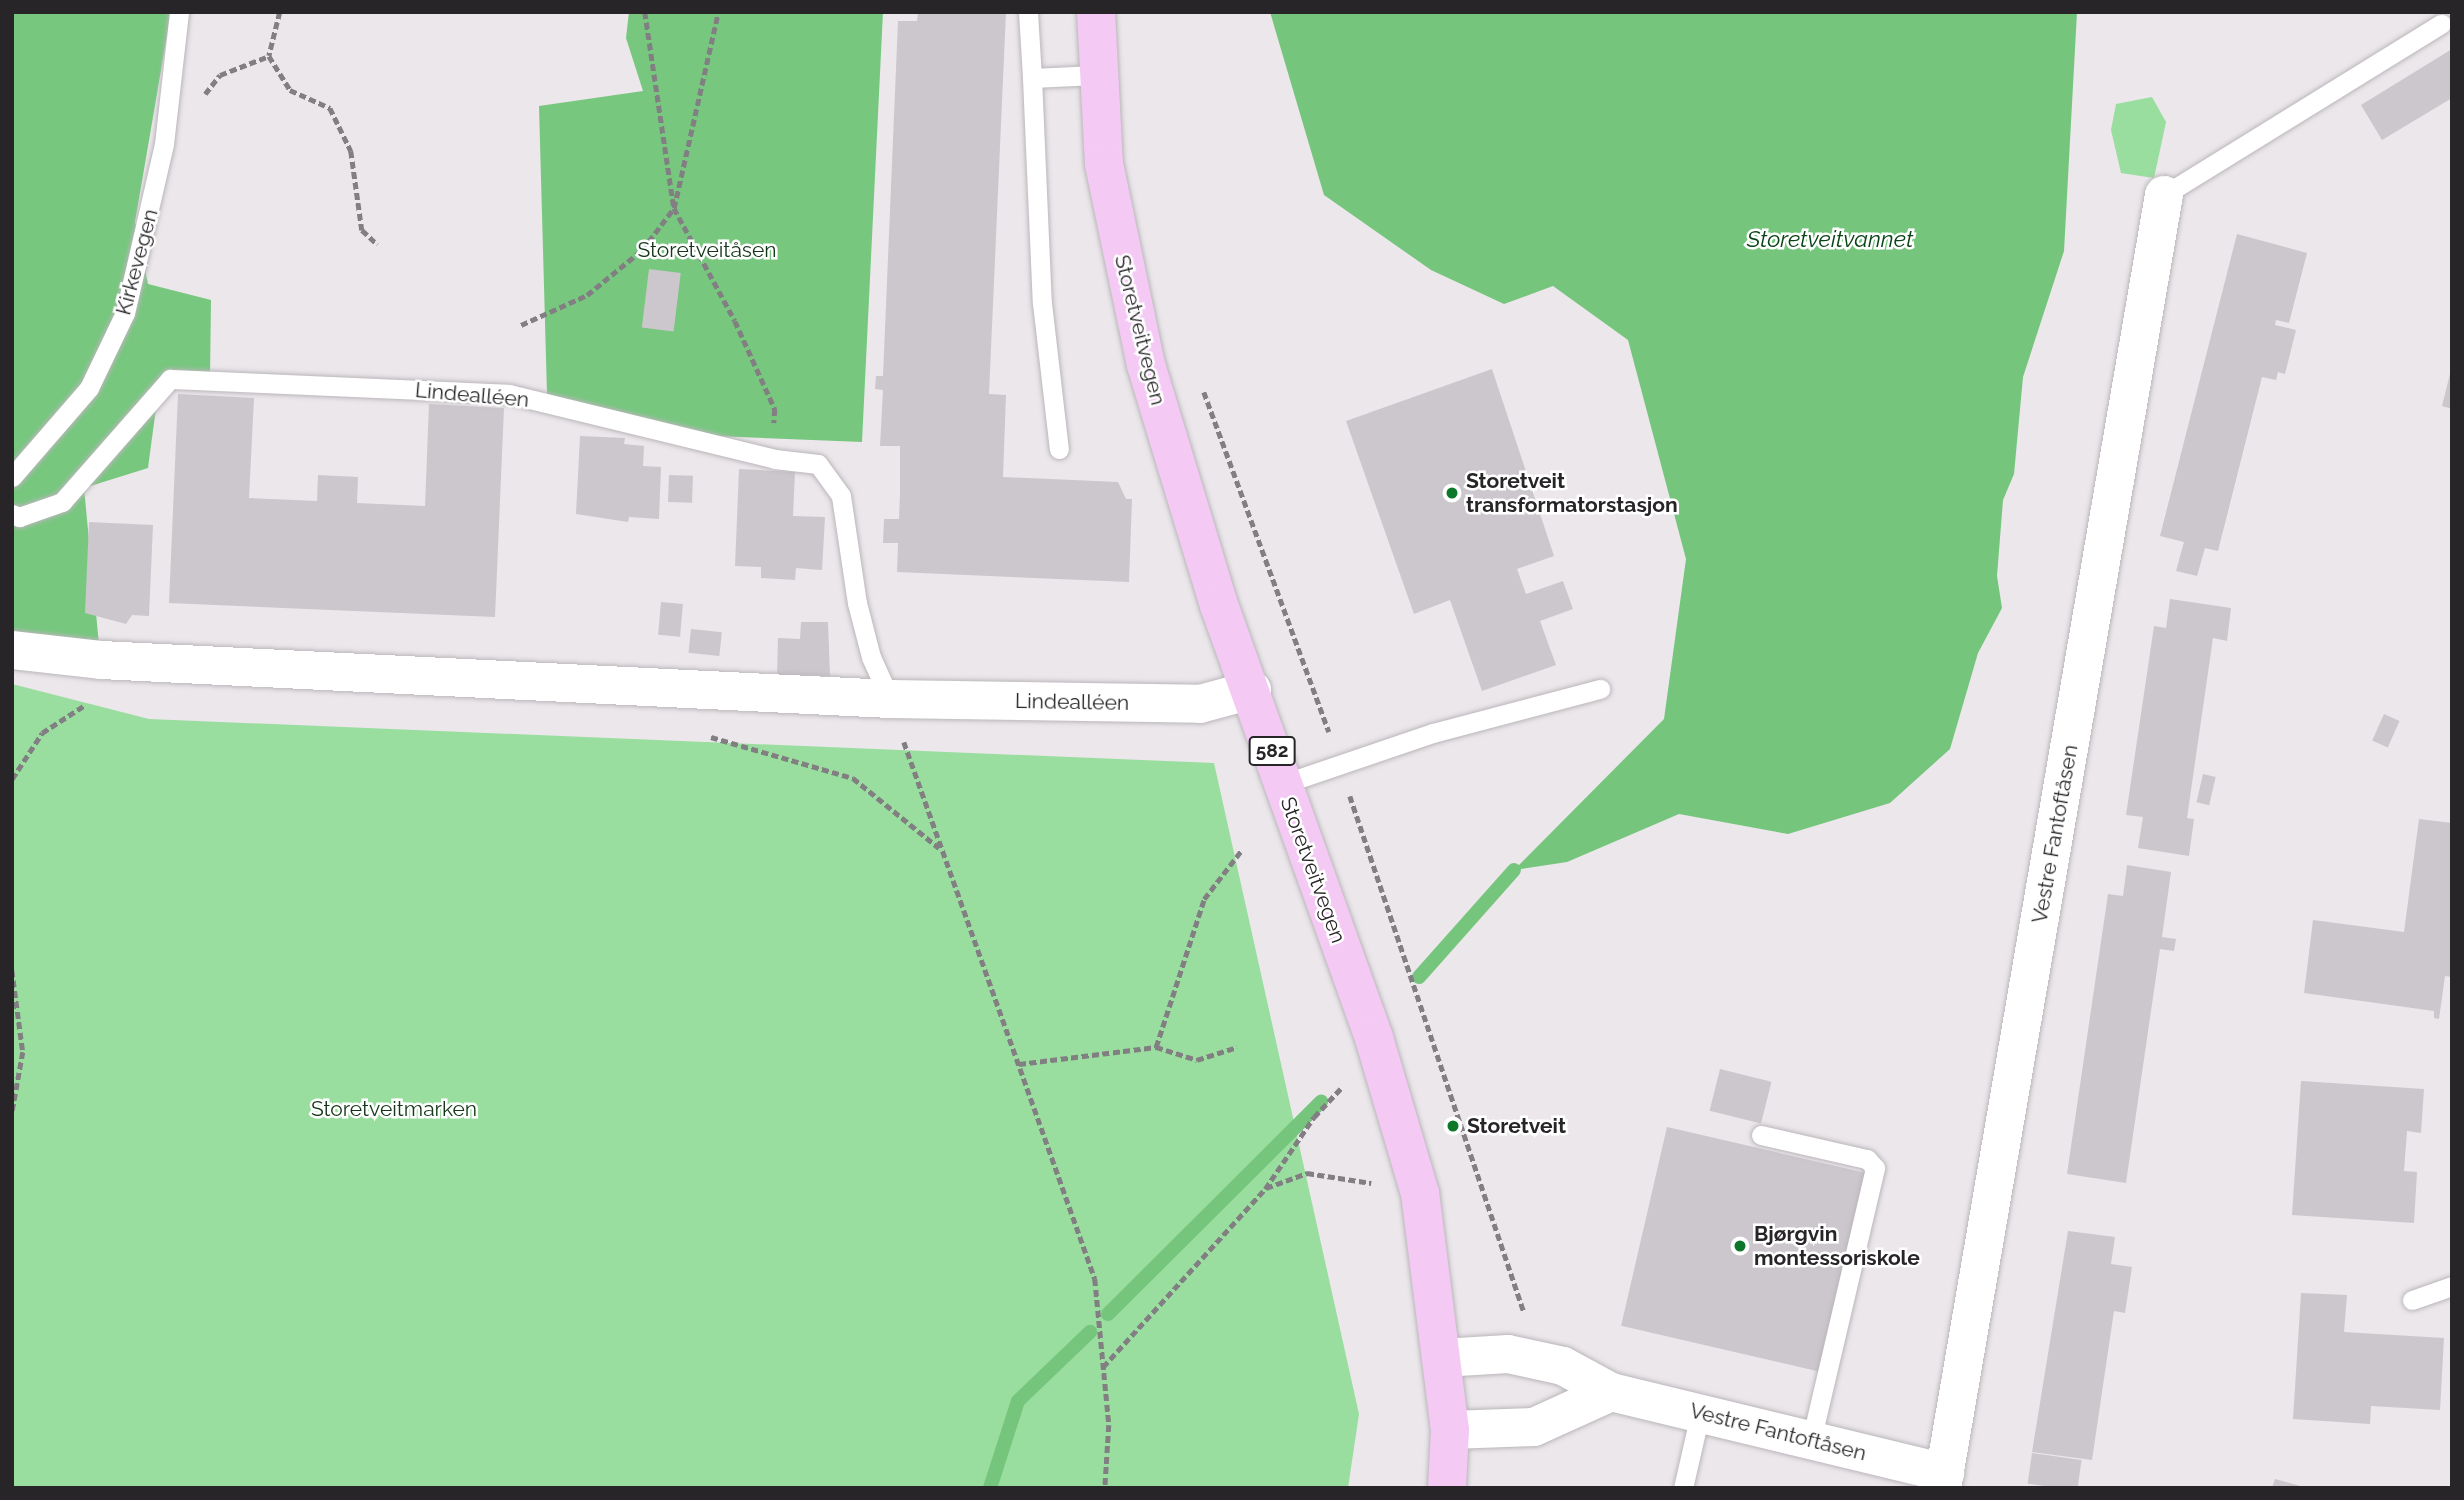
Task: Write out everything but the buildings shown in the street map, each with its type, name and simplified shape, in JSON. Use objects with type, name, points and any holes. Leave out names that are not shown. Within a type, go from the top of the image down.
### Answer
[{"type":"main road","name":"Storetveitvegen","points":[[1097,12],[1096,75],[1104,164],[1146,365],[1219,605],[1252,690],[1283,785],[1374,1038],[1420,1193],[1450,1430],[1447,1488]]},
{"type":"street","name":"Vestre Fantoftåsen","points":[[1442,1358],[1508,1354],[1563,1366],[1611,1392],[1811,1440],[1944,1480],[2164,195]]},
{"type":"street","name":"Lindealléen","points":[[12,650],[101,660],[890,699],[1200,704],[1252,690]]},
{"type":"street","points":[[1450,1430],[1534,1427],[1611,1392]]},
{"type":"lane","name":"Kirkevegen","points":[[12,477],[89,388],[125,313],[164,144],[180,12]]},
{"type":"lane","points":[[1028,12],[1042,303],[1059,449]]},
{"type":"lane","points":[[2164,195],[2441,24]]},
{"type":"lane","points":[[1032,78],[1096,75]]},
{"type":"lane","name":"Lindealléen","points":[[12,514],[19,517],[62,502],[170,379],[509,394],[775,459],[818,464],[841,496],[857,603],[871,657],[890,699]]},
{"type":"lane","points":[[1283,785],[1339,762],[1600,689]]},
{"type":"lane","points":[[1761,1135],[1867,1159],[1875,1168],[1811,1440]]},
{"type":"lane","points":[[2412,1300],[2452,1286]]},
{"type":"lane","points":[[1684,1488],[1700,1414]]},
{"type":"path","points":[[280,12],[269,56],[289,90],[330,108],[351,151],[362,230],[377,244]]},
{"type":"path","points":[[645,12],[674,208],[764,384],[775,409],[774,432]]},
{"type":"path","points":[[521,325],[587,295],[642,250],[674,208],[718,12]]},
{"type":"path","points":[[164,144],[220,75],[269,56]]},
{"type":"path","points":[[1199,379],[1339,762],[1507,1274],[1528,1321]]},
{"type":"path","points":[[890,699],[939,848],[1095,1279],[1109,1425],[1105,1488]]},
{"type":"path","points":[[12,779],[42,733],[83,705],[97,704]]},
{"type":"path","points":[[702,734],[853,778],[939,848]]},
{"type":"path","points":[[1156,1047],[1204,899],[1241,851]]},
{"type":"path","points":[[12,970],[23,1052],[12,1113]]},
{"type":"path","points":[[1019,1064],[1156,1047],[1197,1060],[1237,1047]]},
{"type":"path","points":[[1104,1367],[1265,1189],[1314,1117],[1345,1084]]},
{"type":"path","points":[[1265,1189],[1307,1173],[1371,1183]]},
{"type":"green space","points":[[12,12],[171,12],[135,222],[148,284],[211,300],[210,377],[160,378],[148,468],[84,488],[100,655],[12,653]]},
{"type":"green space","name":"Storetveitåsen","points":[[629,12],[883,12],[862,442],[690,435],[547,394],[539,106],[643,91],[626,38]]},
{"type":"green space","points":[[2152,97],[2166,122],[2154,178],[2121,173],[2111,130],[2116,104]]},
{"type":"green space","name":"Storetveitmarken","points":[[12,684],[149,719],[1214,763],[1359,1414],[1348,1488],[12,1488]]},
{"type":"water","name":"Storetveitvannet","points":[[1270,12],[2077,12],[2064,251],[2023,377],[2014,474],[2003,500],[1997,576],[2002,608],[1978,653],[1950,749],[1890,803],[1788,834],[1679,814],[1567,862],[1514,870],[1664,719],[1686,559],[1628,340],[1553,286],[1504,304],[1431,270],[1324,195]]},
{"type":"waterway","points":[[1419,977],[1514,870]]},
{"type":"waterway","points":[[1108,1314],[1321,1102]]},
{"type":"waterway","points":[[990,1488],[1018,1401],[1090,1332]]},
{"type":"place","name":"Storetveit transformatorstasjon","points":[[1452,493]]},
{"type":"place","name":"Storetveit","points":[[1453,1126]]},
{"type":"place","name":"Bjørgvin montessoriskole","points":[[1740,1246]]}]
